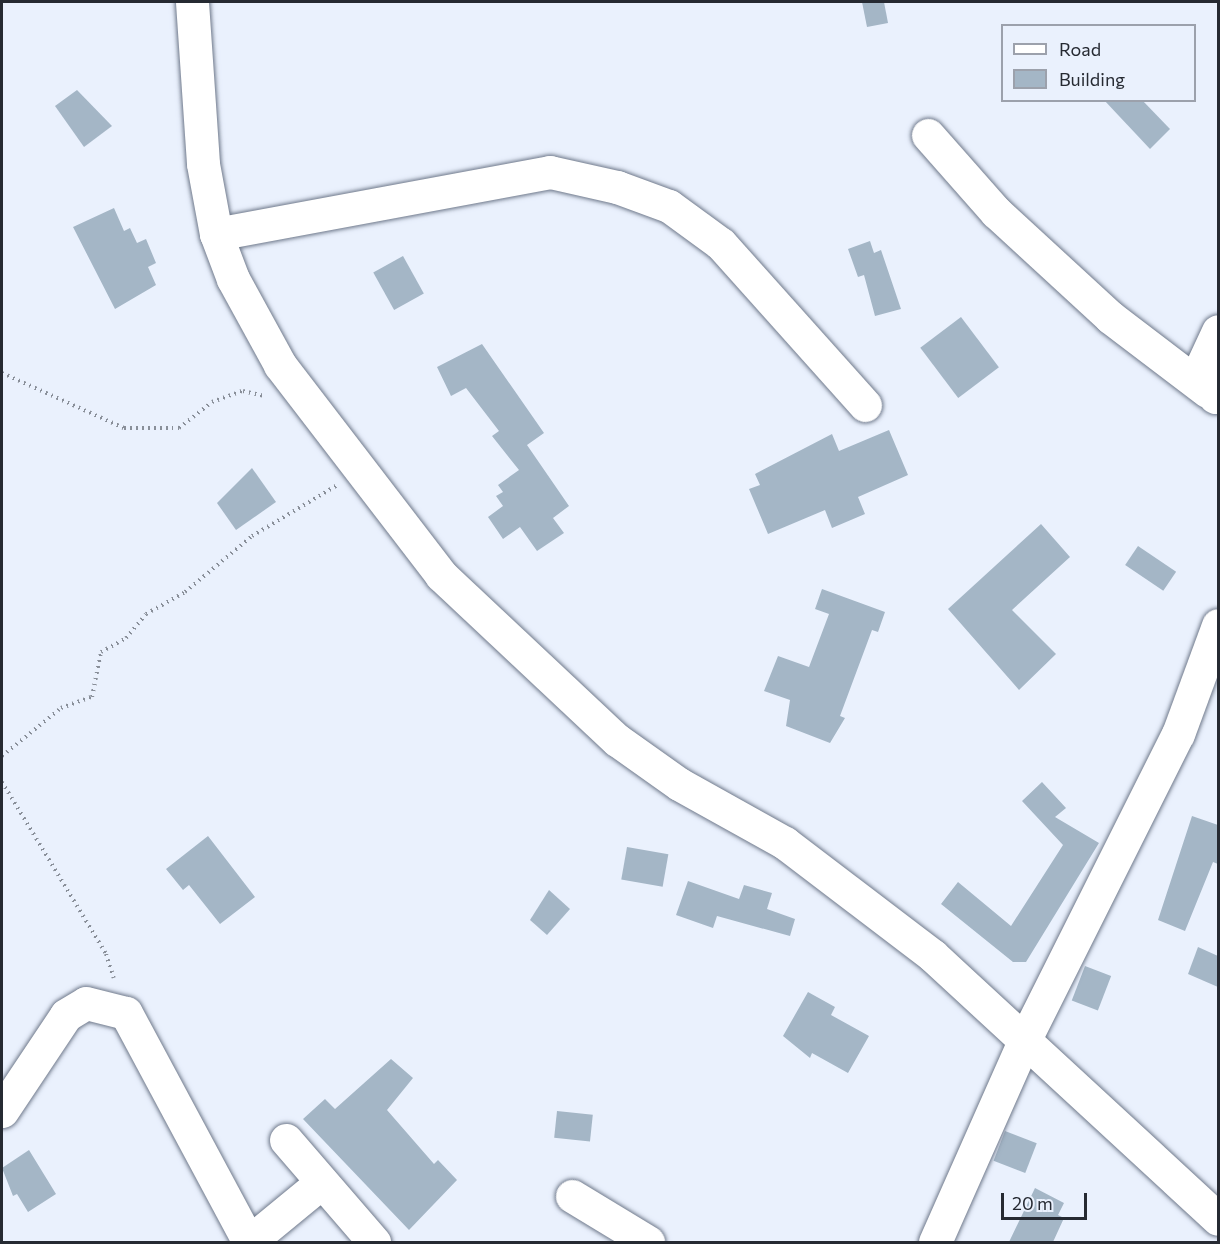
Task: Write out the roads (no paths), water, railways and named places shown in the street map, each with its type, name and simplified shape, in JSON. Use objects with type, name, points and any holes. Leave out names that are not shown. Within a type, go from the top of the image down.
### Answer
[{"type":"street","points":[[192,2],[203,164],[216,234],[254,323],[358,470],[441,575],[564,696],[679,784],[785,843],[865,901],[1026,1037],[1218,1219]]},
{"type":"street","points":[[927,135],[996,212],[1092,301],[1213,396]]},
{"type":"street","points":[[216,234],[550,172],[617,187],[669,206],[721,244],[865,405]]},
{"type":"street","points":[[1213,396],[1199,372],[1218,331]]},
{"type":"street","points":[[935,1242],[1026,1037],[1178,734],[1218,626]]},
{"type":"street","points":[[2,1111],[66,1015],[86,1003],[126,1013],[249,1242],[322,1182]]},
{"type":"street","points":[[286,1140],[374,1242]]},
{"type":"street","points":[[572,1196],[648,1242]]}]
